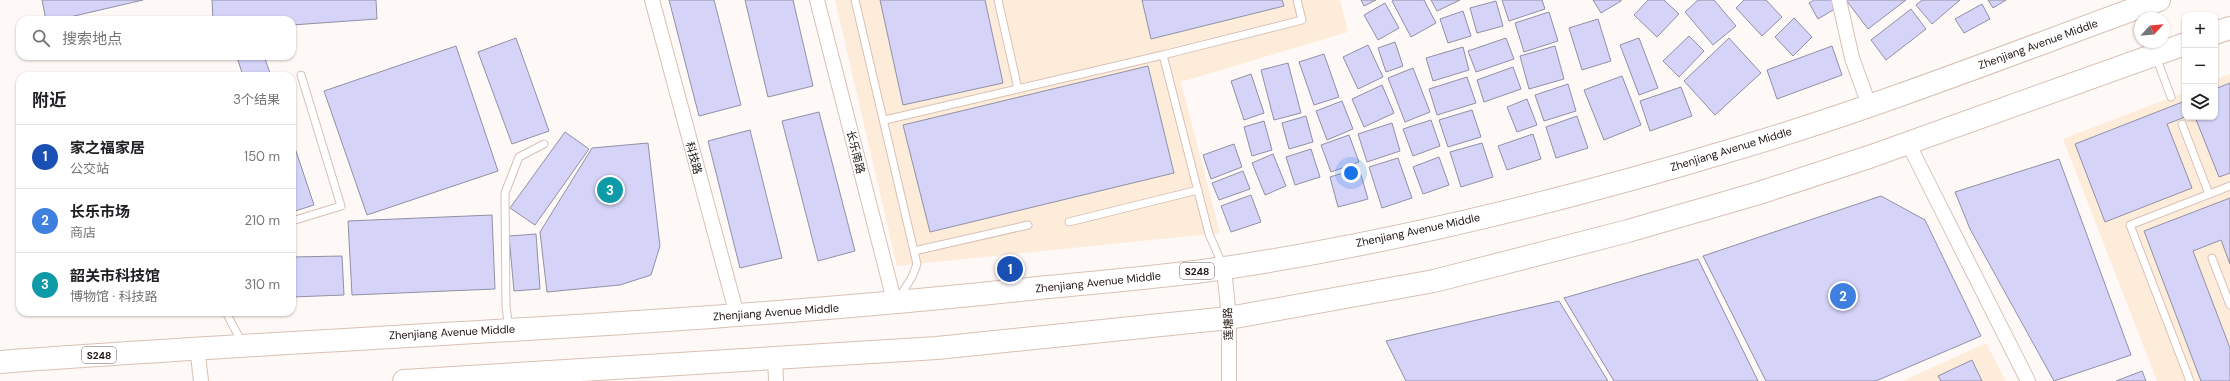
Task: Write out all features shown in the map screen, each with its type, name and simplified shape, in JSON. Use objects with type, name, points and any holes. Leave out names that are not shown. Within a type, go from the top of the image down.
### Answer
[{"type":"main road","name":"Zhenjiang Avenue Middle","points":[[0,362],[197,347],[737,315],[894,304],[1224,268],[1418,232],[1610,185],[1744,147],[1869,105],[2159,0]]},
{"type":"main road","points":[[2218,32],[2230,28]]},
{"type":"main road","points":[[404,381],[937,348],[1229,318],[1442,279],[1628,231],[1759,194],[1908,143],[2182,45]]},
{"type":"street","name":"科技路","points":[[652,0],[737,315]]},
{"type":"street","name":"长乐南路","points":[[817,0],[894,304]]},
{"type":"street","points":[[1839,0],[1852,58],[1869,105]]},
{"type":"street","points":[[1908,143],[2028,381]]},
{"type":"street","name":"莲塘路","points":[[1224,268],[1229,318],[1229,381]]},
{"type":"street","points":[[197,347],[201,381]]},
{"type":"street","points":[[775,358],[776,381]]},
{"type":"lane","points":[[855,0],[917,264],[912,277],[894,304]]},
{"type":"lane","points":[[998,0],[1018,89]]},
{"type":"lane","points":[[884,120],[1163,55],[1302,20],[1297,0]]},
{"type":"lane","points":[[1163,55],[1211,239],[1224,268]]},
{"type":"lane","points":[[2155,55],[2171,97]]},
{"type":"lane","points":[[296,220],[341,206],[301,75]]},
{"type":"lane","points":[[2182,124],[2209,194]]},
{"type":"lane","points":[[509,329],[506,307],[505,193],[519,157],[544,144]]},
{"type":"lane","points":[[2190,381],[2130,225],[2230,186]]},
{"type":"lane","points":[[1070,222],[1198,190]]},
{"type":"lane","points":[[914,251],[1028,225]]},
{"type":"lane","points":[[2212,258],[2230,305]]},
{"type":"lane","points":[[228,316],[242,345]]},
{"type":"shaded area","points":[[835,0],[1340,0],[1348,32],[1181,82],[1220,233],[897,266]]},
{"type":"shaded area","points":[[2230,74],[2230,381],[2157,381],[2063,139],[2182,93],[2182,120],[2218,120],[2218,79]]},
{"type":"shaded area","points":[[1986,343],[2006,381],[1903,381]]},
{"type":"building","points":[[42,0],[143,0],[74,16],[45,16]]},
{"type":"building","points":[[212,0],[376,0],[377,19],[296,25],[296,16],[213,16]]},
{"type":"building","points":[[669,0],[714,0],[741,105],[699,116]]},
{"type":"building","points":[[745,0],[793,0],[813,86],[768,97]]},
{"type":"building","points":[[880,0],[985,0],[1003,83],[903,105]]},
{"type":"building","points":[[1142,0],[1282,0],[1284,6],[1151,39]]},
{"type":"building","points":[[1361,0],[1376,0],[1364,6]]},
{"type":"building","points":[[1424,0],[1436,23],[1411,37],[1392,1]]},
{"type":"building","points":[[1431,0],[1460,0],[1437,11]]},
{"type":"building","points":[[1502,0],[1542,0],[1545,9],[1509,21]]},
{"type":"building","points":[[1593,0],[1621,0],[1621,1],[1601,13]]},
{"type":"building","points":[[1648,0],[1664,0],[1679,14],[1657,37],[1634,15]]},
{"type":"building","points":[[1698,0],[1714,0],[1736,26],[1713,45],[1685,12]]},
{"type":"building","points":[[1744,0],[1766,0],[1782,17],[1762,36],[1736,8]]},
{"type":"building","points":[[1814,0],[1834,0],[1838,7],[1818,19],[1809,3]]},
{"type":"building","points":[[1846,0],[1906,0],[1868,29]]},
{"type":"building","points":[[1922,0],[1960,0],[1932,24],[1916,5]]},
{"type":"building","points":[[1988,0],[2006,0],[1993,8]]},
{"type":"building","points":[[1496,1],[1503,26],[1477,33],[1470,8]]},
{"type":"building","points":[[1385,3],[1399,28],[1378,40],[1364,15]]},
{"type":"building","points":[[1982,4],[1990,19],[1964,33],[1955,19]]},
{"type":"building","points":[[1911,9],[1926,29],[1886,60],[1871,40]]},
{"type":"building","points":[[1463,11],[1471,36],[1448,43],[1440,19]]},
{"type":"building","points":[[1549,12],[1558,41],[1524,52],[1515,23]]},
{"type":"building","points":[[1794,18],[1812,37],[1793,56],[1775,37]]},
{"type":"building","points":[[1598,19],[1611,61],[1582,70],[1569,28]]},
{"type":"building","points":[[1689,36],[1704,51],[1679,77],[1663,61]]},
{"type":"building","points":[[516,38],[549,131],[512,144],[478,52]]},
{"type":"building","points":[[1506,38],[1514,59],[1476,72],[1468,51]]},
{"type":"building","points":[[1639,38],[1658,88],[1639,95],[1620,45]]},
{"type":"building","points":[[1729,38],[1761,73],[1715,115],[1684,81]]},
{"type":"building","points":[[1395,42],[1403,66],[1386,72],[1378,48]]},
{"type":"building","points":[[1368,45],[1383,77],[1358,89],[1343,57]]},
{"type":"building","points":[[456,46],[498,171],[367,215],[324,91]]},
{"type":"building","points":[[1555,46],[1564,79],[1529,89],[1520,56]]},
{"type":"building","points":[[1832,46],[1842,75],[1777,99],[1767,70]]},
{"type":"building","points":[[1463,47],[1469,70],[1433,81],[1426,58]]},
{"type":"building","points":[[1324,54],[1339,97],[1314,105],[1299,62]]},
{"type":"building","points":[[238,60],[265,60],[270,72],[242,72]]},
{"type":"building","points":[[1288,63],[1301,113],[1274,120],[1261,70]]},
{"type":"building","points":[[1148,66],[1174,173],[930,232],[903,125]]},
{"type":"building","points":[[1513,67],[1521,89],[1484,102],[1477,80]]},
{"type":"building","points":[[1413,68],[1430,112],[1405,122],[1388,78]]},
{"type":"building","points":[[1251,74],[1264,113],[1244,120],[1231,81]]},
{"type":"building","points":[[1622,76],[1641,125],[1604,140],[1584,90]]},
{"type":"building","points":[[1467,77],[1476,103],[1437,115],[1429,89]]},
{"type":"building","points":[[2230,83],[2230,173],[2219,177],[2196,120],[2218,120],[2218,88]]},
{"type":"building","points":[[1568,84],[1576,111],[1544,121],[1535,95]]},
{"type":"building","points":[[1382,85],[1394,113],[1364,127],[1352,99]]},
{"type":"building","points":[[1681,87],[1692,116],[1650,131],[1640,101]]},
{"type":"building","points":[[1527,99],[1537,125],[1517,132],[1507,107]]},
{"type":"building","points":[[1342,101],[1353,129],[1327,140],[1316,111]]},
{"type":"building","points":[[2182,102],[2182,118],[2167,124],[2192,188],[2105,222],[2075,144]]},
{"type":"building","points":[[1472,110],[1481,137],[1448,147],[1439,120]]},
{"type":"building","points":[[819,112],[855,251],[818,261],[782,121]]},
{"type":"building","points":[[1306,116],[1313,142],[1289,149],[1282,123]]},
{"type":"building","points":[[1577,116],[1588,148],[1556,158],[1546,127]]},
{"type":"building","points":[[1431,120],[1440,146],[1413,156],[1403,129]]},
{"type":"building","points":[[1264,121],[1272,150],[1252,156],[1244,127]]},
{"type":"building","points":[[1392,123],[1400,151],[1367,162],[1358,134]]},
{"type":"building","points":[[750,130],[782,258],[740,268],[708,141]]},
{"type":"building","points":[[565,132],[589,149],[535,225],[510,208]]},
{"type":"building","points":[[1533,134],[1541,159],[1507,170],[1498,146]]},
{"type":"building","points":[[1349,135],[1359,162],[1331,172],[1321,145]]},
{"type":"building","points":[[648,143],[660,246],[651,275],[620,285],[547,292],[540,232],[592,148]]},
{"type":"building","points":[[1482,143],[1493,177],[1461,187],[1450,152]]},
{"type":"building","points":[[1234,144],[1242,167],[1211,179],[1203,155]]},
{"type":"building","points":[[1311,149],[1320,177],[1295,185],[1286,157]]},
{"type":"building","points":[[296,151],[314,205],[296,211]]},
{"type":"building","points":[[1273,154],[1286,186],[1265,195],[1252,163]]},
{"type":"building","points":[[1439,157],[1449,185],[1423,194],[1413,167]]},
{"type":"building","points":[[1398,158],[1412,198],[1382,208],[1369,167]]},
{"type":"building","points":[[2059,159],[2131,355],[2054,381],[1970,229],[1955,192]]},
{"type":"building","points":[[1359,168],[1368,199],[1338,207],[1330,177]]},
{"type":"building","points":[[1243,171],[1250,189],[1219,200],[1212,183]]},
{"type":"building","points":[[1251,195],[1261,222],[1231,232],[1221,206]]},
{"type":"building","points":[[1881,196],[1925,220],[1981,336],[1876,381],[1766,381],[1703,256]]},
{"type":"building","points":[[2230,198],[2230,264],[2221,240],[2193,251],[2230,348],[2230,381],[2201,381],[2144,231]]},
{"type":"building","points":[[492,215],[495,289],[352,295],[348,221]]},
{"type":"building","points":[[536,234],[540,289],[514,291],[509,236]]},
{"type":"building","points":[[342,256],[344,295],[296,297],[296,257]]},
{"type":"building","points":[[1698,259],[1758,381],[1614,381],[1564,298]]},
{"type":"building","points":[[1559,301],[1608,381],[1406,381],[1386,341]]},
{"type":"building","points":[[1972,360],[1982,381],[1941,381],[1938,376]]},
{"type":"building","points":[[2142,371],[2146,381],[2116,381]]},
{"type":"place","name":"韶关市科技馆","points":[[610,190]]},
{"type":"place","name":"家之福家居","points":[[1010,269]]},
{"type":"place","name":"长乐市场","points":[[1843,296]]}]
